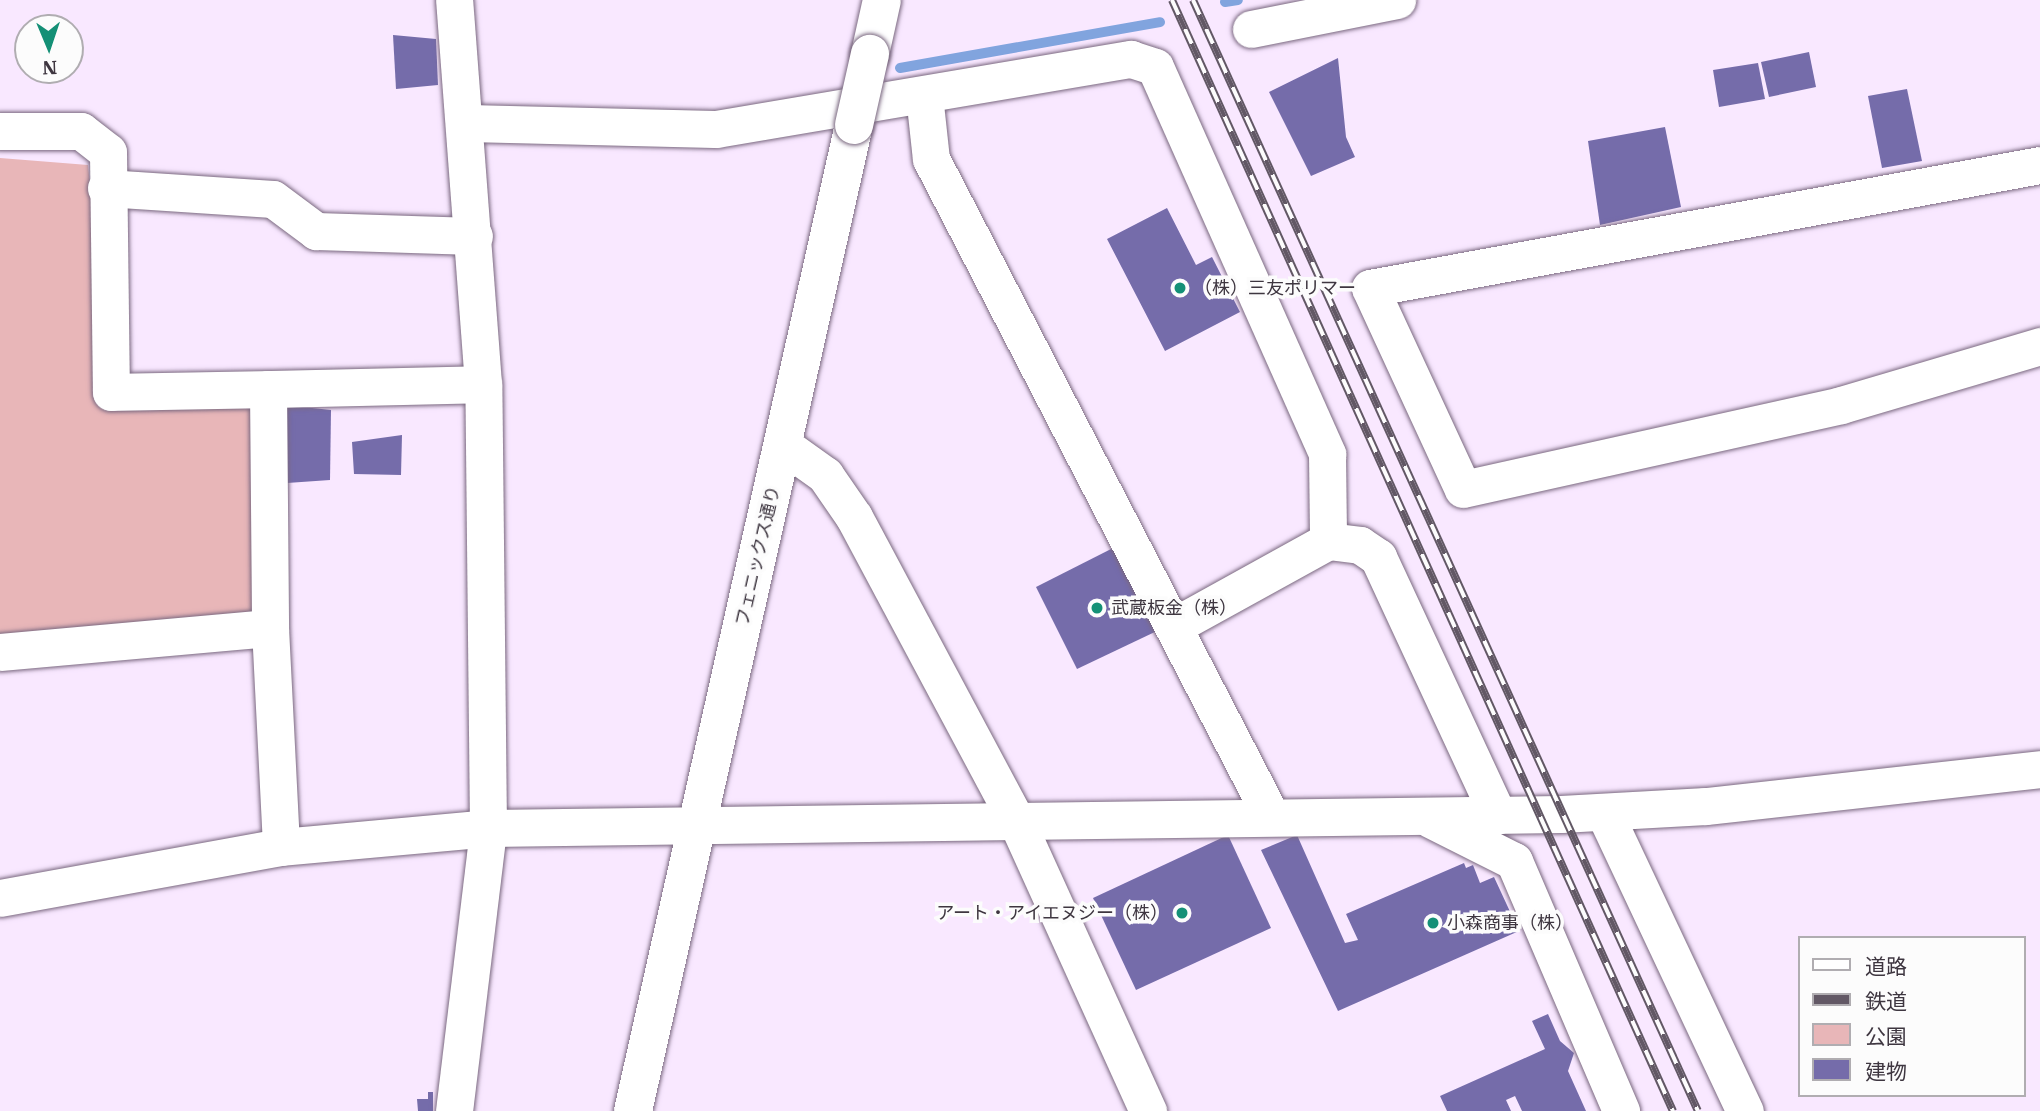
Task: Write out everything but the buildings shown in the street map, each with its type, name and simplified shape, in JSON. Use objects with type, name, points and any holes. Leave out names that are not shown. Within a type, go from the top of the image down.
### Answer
[{"type":"main road","name":"フェニックス通り","points":[[633,1111],[882,0]]},
{"type":"street","points":[[454,0],[467,123],[484,384],[488,828],[454,1111]]},
{"type":"street","points":[[1251,29],[1398,0]]},
{"type":"street","points":[[467,123],[716,129],[1131,59],[1155,67],[1327,454],[1328,541]]},
{"type":"street","points":[[924,95],[931,159],[1176,625],[1271,816]]},
{"type":"street","points":[[0,131],[81,131],[108,152],[106,188],[111,392],[484,384]]},
{"type":"street","points":[[2040,165],[1370,288],[1463,489],[1842,405],[2040,346]]},
{"type":"street","points":[[106,188],[273,199],[316,231],[474,236]]},
{"type":"street","points":[[268,389],[270,628],[281,847]]},
{"type":"street","points":[[783,445],[825,475],[854,517],[1016,820],[1147,1111]]},
{"type":"street","points":[[1176,625],[1328,541],[1360,545],[1378,557],[1497,815]]},
{"type":"street","points":[[0,652],[270,628]]},
{"type":"street","points":[[0,898],[281,847],[488,828],[1604,812],[1706,806],[2040,769]]},
{"type":"street","points":[[1604,812],[1745,1111]]},
{"type":"street","points":[[1422,816],[1514,862],[1621,1111]]},
{"type":"green space","points":[[0,158],[88,165],[111,392],[268,389],[270,628],[0,652]]},
{"type":"waterway","points":[[1225,2],[1238,0]]},
{"type":"waterway","points":[[900,68],[1160,22]]},
{"type":"railway","points":[[1172,0],[1673,1111]]},
{"type":"railway","points":[[1193,0],[1698,1111]]},
{"type":"place","name":"（株）三友ポリマー","points":[[1180,288]]},
{"type":"place","name":"武蔵板金（株）","points":[[1097,608]]},
{"type":"place","name":"アート・アイエヌジー（株）","points":[[1182,913]]},
{"type":"place","name":"小森商事（株）","points":[[1433,923]]}]
